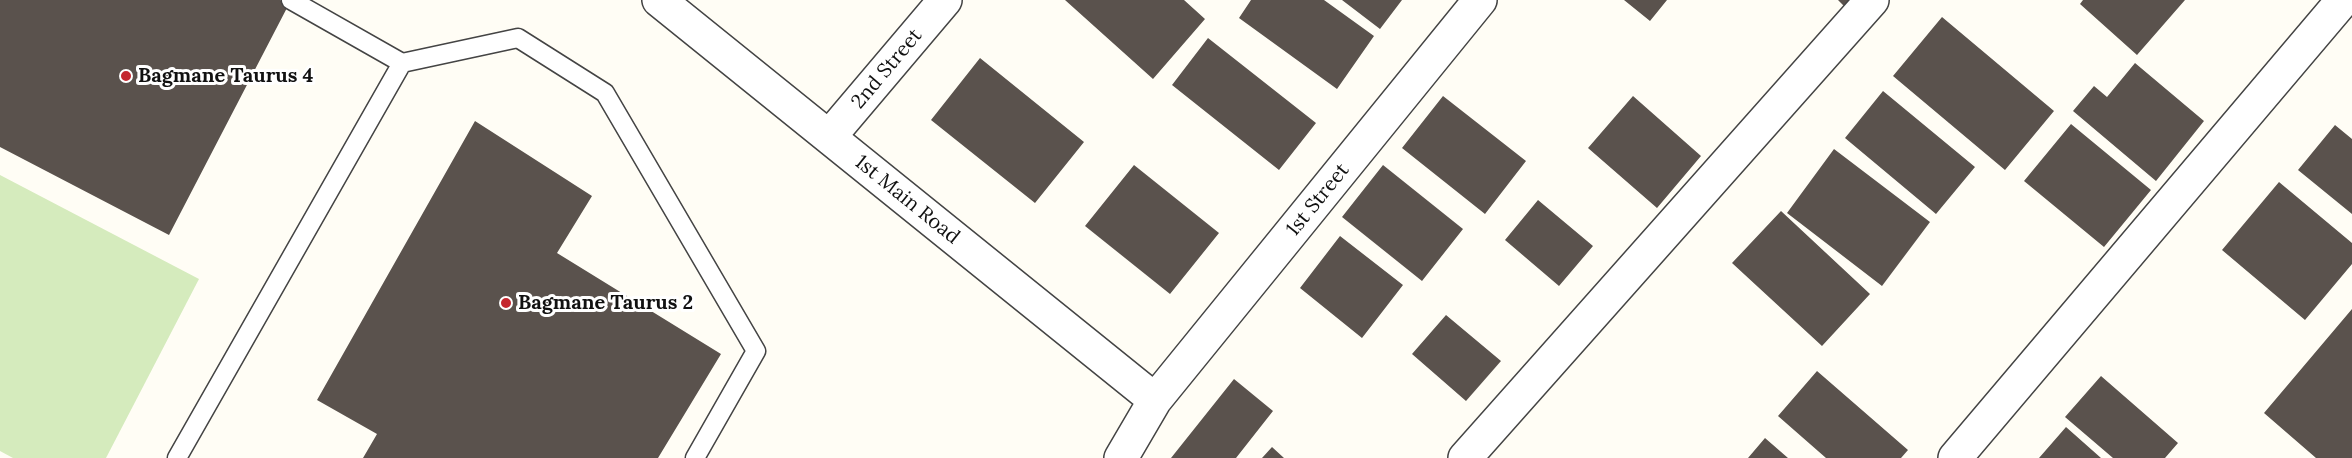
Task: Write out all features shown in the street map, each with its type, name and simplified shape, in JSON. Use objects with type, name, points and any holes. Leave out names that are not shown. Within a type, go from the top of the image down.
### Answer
[{"type":"street","name":"1st Main Road","points":[[659,0],[1155,400]]},
{"type":"street","name":"2nd Street","points":[[828,137],[945,0]]},
{"type":"street","name":"1st Street","points":[[1123,455],[1155,400],[1480,0]]},
{"type":"street","points":[[1465,458],[1872,0]]},
{"type":"street","points":[[1955,458],[2343,0]]},
{"type":"lane","points":[[291,0],[402,63],[518,38],[604,93],[756,351],[695,458]]},
{"type":"lane","points":[[177,458],[402,63]]},
{"type":"green space","points":[[0,175],[199,279],[106,458],[13,458],[0,451]]},
{"type":"building","name":"Bagmane Taurus 4","points":[[0,0],[280,0],[289,4],[169,235],[0,147]]},
{"type":"building","points":[[1065,0],[1184,0],[1205,19],[1153,79]]},
{"type":"building","points":[[1251,0],[1324,0],[1374,36],[1337,89],[1239,18]]},
{"type":"building","points":[[1342,0],[1402,0],[1380,29]]},
{"type":"building","points":[[1624,0],[1667,0],[1650,21]]},
{"type":"building","points":[[1838,0],[1849,0],[1844,6]]},
{"type":"building","points":[[2083,0],[2185,0],[2137,55],[2080,4]]},
{"type":"building","points":[[1942,17],[2054,111],[2005,170],[1893,76]]},
{"type":"building","points":[[1208,38],[1316,123],[1279,170],[1172,85]]},
{"type":"building","points":[[980,58],[1084,142],[1035,203],[931,120]]},
{"type":"building","points":[[2135,63],[2204,121],[2156,181],[2073,111],[2094,86],[2107,97]]},
{"type":"building","points":[[1883,91],[1975,167],[1936,214],[1845,138]]},
{"type":"building","points":[[1443,96],[1526,161],[1485,214],[1402,148]]},
{"type":"building","points":[[1633,96],[1701,156],[1657,208],[1588,148]]},
{"type":"building","name":"Bagmane Taurus 2","points":[[475,121],[592,196],[557,253],[721,354],[658,458],[363,458],[377,434],[317,400]]},
{"type":"building","points":[[2071,124],[2151,190],[2104,247],[2024,181]]},
{"type":"building","points":[[2335,125],[2352,139],[2352,214],[2298,170]]},
{"type":"building","points":[[1834,149],[1930,222],[1882,286],[1787,213]]},
{"type":"building","points":[[1134,165],[1219,233],[1170,294],[1085,226]]},
{"type":"building","points":[[1383,165],[1463,229],[1422,281],[1342,217]]},
{"type":"building","points":[[2279,182],[2352,243],[2352,264],[2305,320],[2222,250]]},
{"type":"building","points":[[1538,200],[1593,246],[1559,286],[1505,240]]},
{"type":"building","points":[[1781,211],[1870,294],[1822,346],[1732,263]]},
{"type":"building","points":[[1340,236],[1403,285],[1362,338],[1300,288]]},
{"type":"building","points":[[2352,309],[2352,458],[2316,458],[2264,413]]},
{"type":"building","points":[[1446,315],[1501,361],[1466,401],[1412,354]]},
{"type":"building","points":[[1817,371],[1908,450],[1901,458],[1826,458],[1778,416]]},
{"type":"building","points":[[2101,376],[2178,443],[2165,458],[2113,458],[2065,417]]},
{"type":"building","points":[[1234,379],[1273,411],[1236,458],[1171,458]]},
{"type":"building","points":[[2066,427],[2101,458],[2039,458]]},
{"type":"building","points":[[1765,438],[1788,458],[1748,458]]},
{"type":"building","points":[[1272,447],[1284,458],[1262,458]]},
{"type":"place","name":"Bagmane Taurus 4","points":[[126,76]]},
{"type":"place","name":"Bagmane Taurus 2","points":[[506,303]]}]
